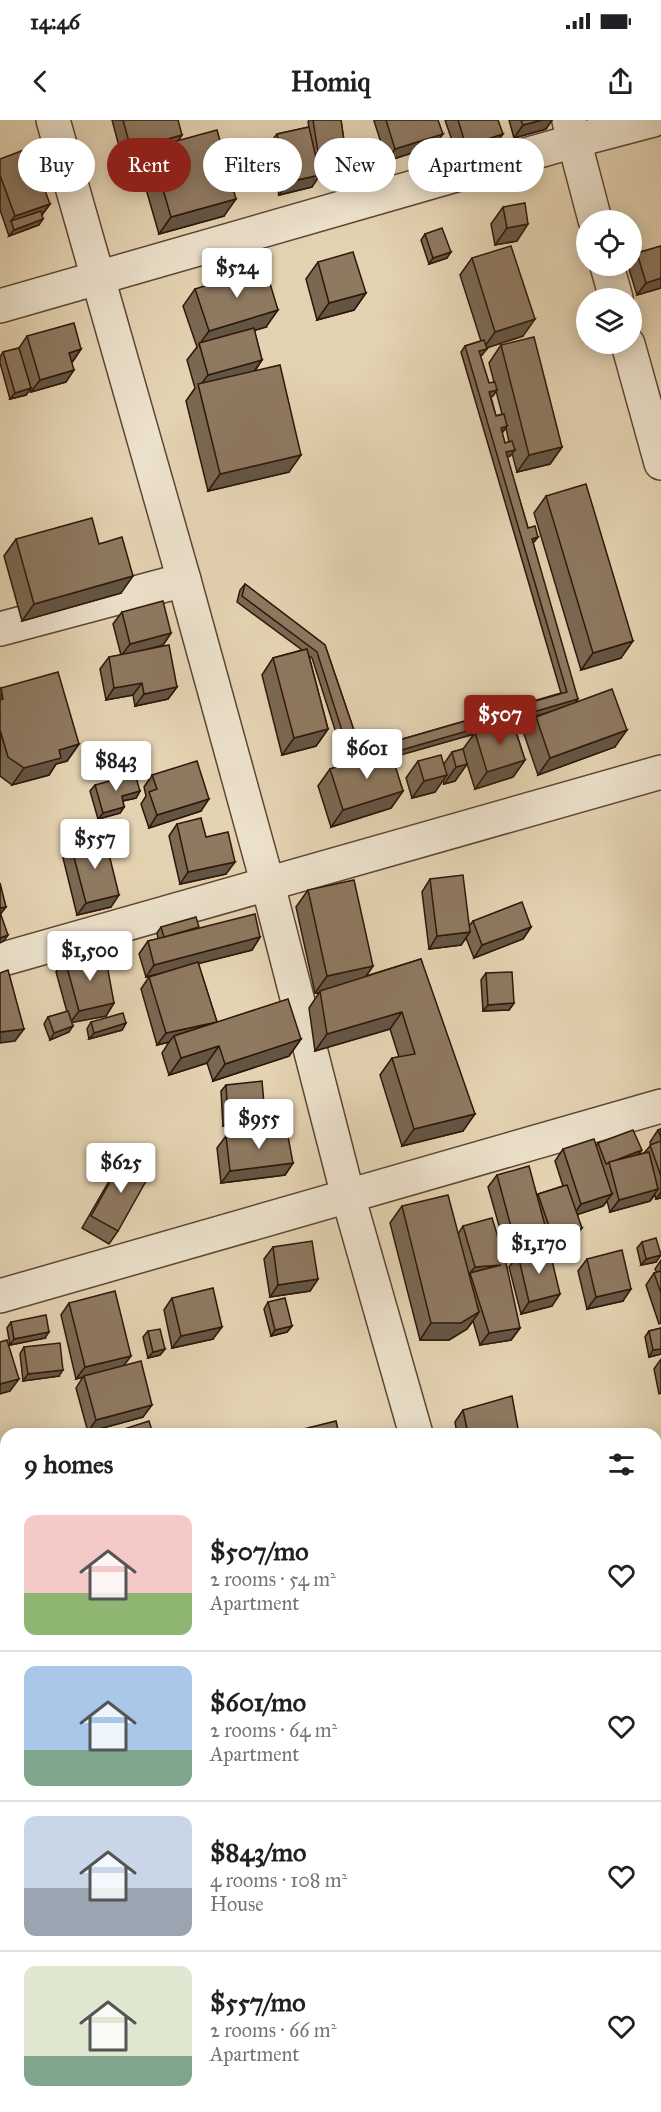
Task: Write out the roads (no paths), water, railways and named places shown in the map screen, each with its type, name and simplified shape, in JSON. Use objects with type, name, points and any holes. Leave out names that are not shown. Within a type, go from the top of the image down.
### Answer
[{"type":"street","points":[[53,120],[184,580],[268,885],[348,1196],[414,1428]]},
{"type":"street","points":[[0,306],[98,279],[571,130],[654,120]]},
{"type":"street","points":[[571,130],[592,210]]},
{"type":"street","points":[[631,354],[659,448]]},
{"type":"street","points":[[0,629],[184,580]]},
{"type":"street","points":[[0,960],[661,772]]},
{"type":"street","points":[[0,1296],[661,1106]]}]
